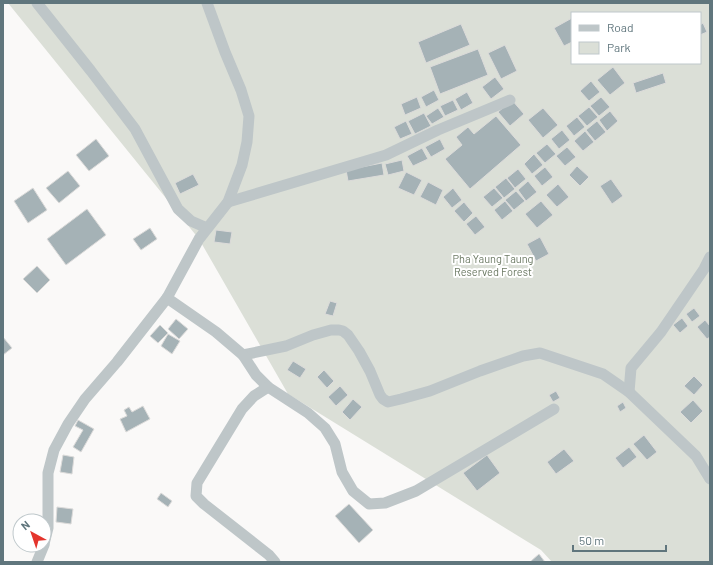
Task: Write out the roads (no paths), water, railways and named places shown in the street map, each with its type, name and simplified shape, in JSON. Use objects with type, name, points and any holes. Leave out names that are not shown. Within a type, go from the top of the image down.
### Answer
[{"type":"street","points":[[37,3],[135,129],[178,209],[191,221],[207,228]]},
{"type":"street","points":[[48,513],[48,473],[54,450],[68,424],[85,399],[117,362],[167,298],[199,239],[228,202],[242,165],[247,142],[249,116],[241,90],[207,3]]},
{"type":"street","points":[[228,202],[386,155],[438,130],[510,100]]},
{"type":"street","points":[[628,392],[631,368],[661,332],[704,269],[710,257]]},
{"type":"street","points":[[167,298],[216,332],[243,355],[256,375],[268,388],[308,413],[325,428],[335,444],[342,472],[353,491],[369,504],[385,503],[416,491],[554,409]]},
{"type":"street","points":[[243,355],[286,346],[313,335],[332,330],[343,331],[348,335],[359,351],[370,371],[380,395],[388,402],[430,391],[523,356],[540,353],[603,374],[628,392],[696,456],[710,479]]},
{"type":"street","points":[[268,388],[254,396],[242,409],[197,483],[196,496],[269,555],[275,562]]},
{"type":"park label","name":"Pha Yaung Taung Reserved Forest","points":[[493,265]]}]
